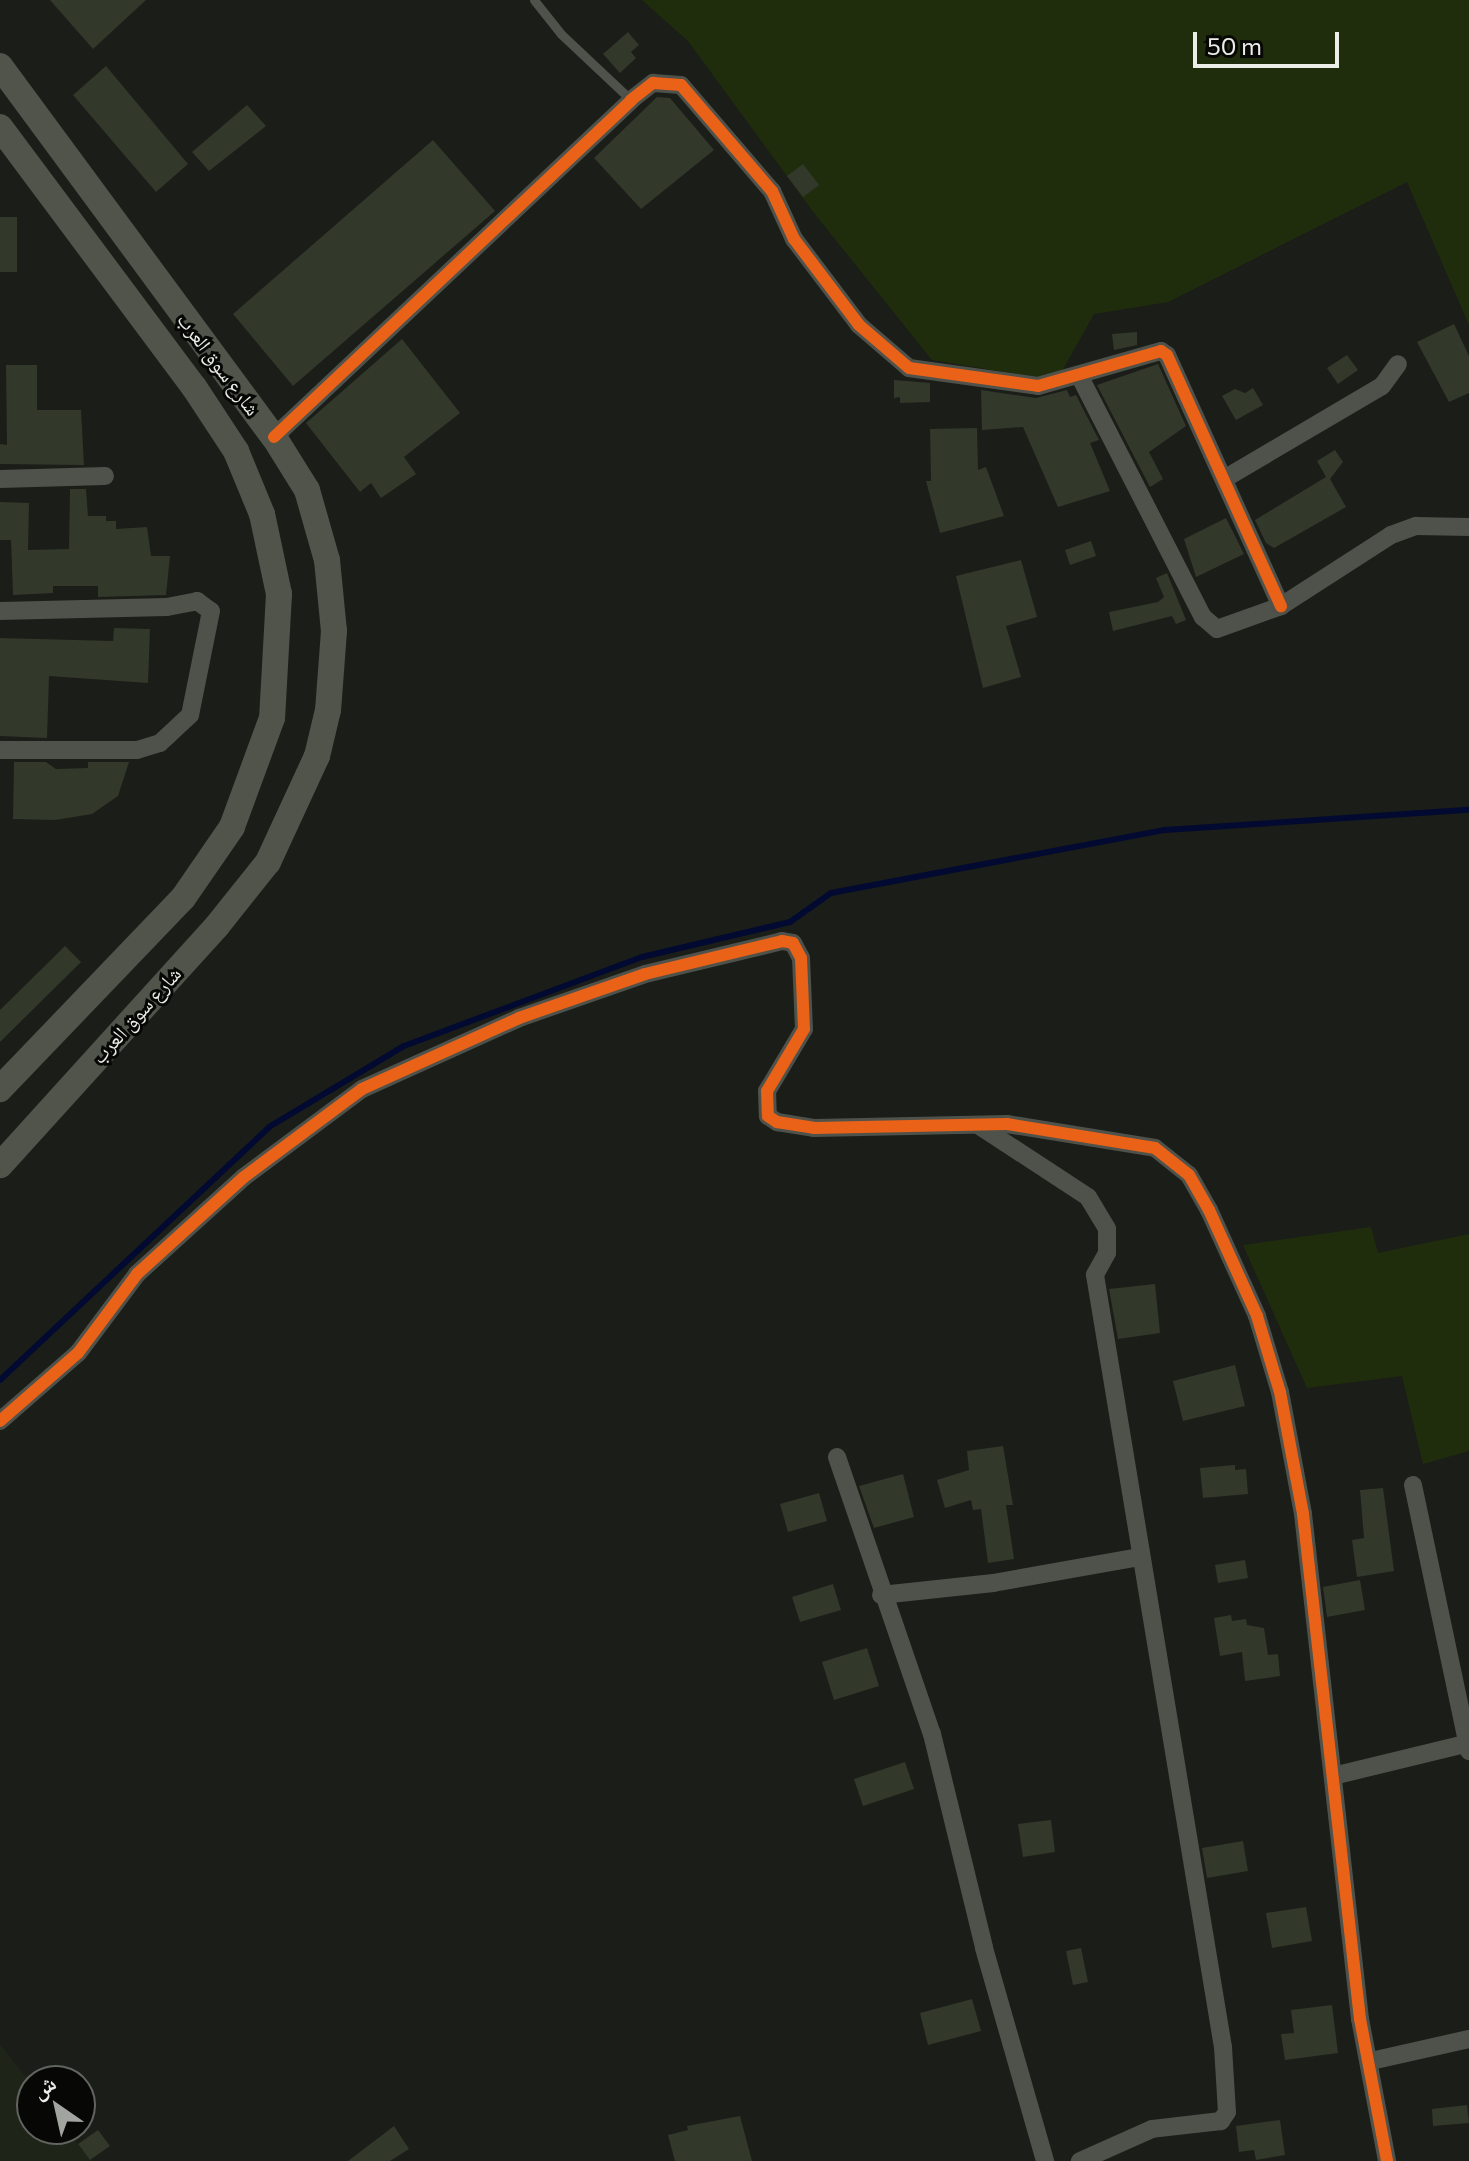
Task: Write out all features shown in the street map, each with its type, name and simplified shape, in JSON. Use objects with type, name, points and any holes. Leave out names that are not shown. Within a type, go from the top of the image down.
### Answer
[{"type":"main road","name":"شارع سوق العرب","points":[[0,66],[274,437],[307,490],[327,560],[334,631],[328,710],[303,794],[268,862],[217,926],[0,1165]]},
{"type":"main road","points":[[0,127],[194,387],[236,451],[262,514],[279,594],[272,718],[232,827],[183,898],[0,1089]]},
{"type":"street","points":[[274,437],[631,100],[653,83],[681,85],[772,191],[794,239],[859,325],[909,368],[1038,386],[1080,377],[1161,351],[1167,355],[1281,606]]},
{"type":"street","points":[[1224,479],[1382,386],[1398,364]]},
{"type":"street","points":[[1080,377],[1203,617],[1217,629],[1281,606],[1391,535],[1416,526],[1469,527]]},
{"type":"street","points":[[0,479],[105,476]]},
{"type":"street","points":[[0,611],[167,607],[197,601],[211,611],[190,715],[160,743],[137,750],[0,750]]},
{"type":"street","points":[[0,1421],[78,1353],[148,1264],[244,1177],[362,1089],[519,1018],[645,974],[782,941],[793,943],[801,958],[804,1029],[767,1091],[768,1116],[777,1122],[814,1128],[1007,1124],[1155,1148],[1189,1175],[1209,1210],[1257,1316],[1280,1392],[1303,1514],[1360,2019],[1371,2061],[1387,2161]]},
{"type":"street","points":[[978,1125],[1100,1210],[1107,1253],[1095,1275],[1139,1557],[1223,2047],[1227,2112],[1212,2125],[1152,2129],[1125,2137],[1080,2161]]},
{"type":"street","points":[[837,1457],[881,1595],[932,1734],[984,1948],[1045,2161]]},
{"type":"street","points":[[1333,1776],[1469,1746],[1413,1485]]},
{"type":"street","points":[[881,1595],[993,1583],[1139,1557]]},
{"type":"street","points":[[1371,2061],[1469,2039]]},
{"type":"lane","points":[[534,0],[561,34],[631,100]]},
{"type":"shaded area","points":[[0,2044],[16,2065],[16,2145],[78,2145],[91,2161],[0,2161]]},
{"type":"green space","points":[[642,0],[1469,0],[1469,325],[1407,182],[1168,302],[1094,314],[1062,371],[1035,377],[932,360],[814,213],[688,41]]},
{"type":"green space","points":[[1371,1227],[1378,1253],[1469,1234],[1469,1451],[1423,1464],[1402,1376],[1307,1388],[1243,1245]]},
{"type":"building","points":[[50,0],[146,0],[93,49]]},
{"type":"building","points":[[628,32],[639,45],[631,52],[636,58],[620,73],[603,54]]},
{"type":"building","points":[[106,66],[188,164],[156,192],[73,95]]},
{"type":"building","points":[[657,97],[670,98],[714,150],[641,209],[594,158]]},
{"type":"building","points":[[247,105],[266,126],[209,171],[192,152]]},
{"type":"building","points":[[433,140],[495,211],[293,386],[233,314]]},
{"type":"building","points":[[803,164],[819,185],[803,197],[787,176]]},
{"type":"building","points":[[0,217],[17,217],[17,272],[0,272]]},
{"type":"building","points":[[1454,324],[1469,356],[1469,393],[1449,402],[1417,342]]},
{"type":"building","points":[[1137,332],[1137,345],[1114,350],[1112,334]]},
{"type":"building","points":[[402,339],[460,413],[404,457],[416,474],[381,498],[371,483],[360,492],[306,423]]},
{"type":"building","points":[[1347,355],[1358,370],[1338,384],[1327,368]]},
{"type":"building","points":[[1158,364],[1186,426],[1149,452],[1163,479],[1150,487],[1097,385]]},
{"type":"building","points":[[6,365],[37,365],[37,410],[81,410],[84,465],[0,464],[0,444],[7,445]]},
{"type":"building","points":[[894,380],[930,383],[930,402],[900,403],[900,397],[894,398]]},
{"type":"building","points":[[1253,388],[1263,405],[1236,420],[1222,396],[1235,389],[1245,393]]},
{"type":"building","points":[[981,390],[1036,398],[1067,390],[1070,397],[1076,395],[1099,440],[1090,443],[1110,491],[1058,507],[1023,427],[982,430]]},
{"type":"building","points":[[977,428],[978,470],[986,467],[1004,516],[940,533],[926,481],[931,481],[930,429]]},
{"type":"building","points":[[1335,450],[1343,462],[1330,479],[1346,507],[1274,548],[1266,543],[1255,520],[1326,477],[1317,461]]},
{"type":"building","points":[[70,489],[86,489],[88,516],[106,516],[106,521],[116,521],[116,529],[147,527],[151,556],[170,556],[166,595],[98,597],[98,586],[53,586],[53,593],[13,595],[11,540],[0,540],[0,502],[29,503],[28,550],[69,549]]},
{"type":"building","points":[[1226,518],[1244,554],[1196,577],[1184,539]]},
{"type":"building","points":[[1091,541],[1096,556],[1070,565],[1065,550]]},
{"type":"building","points":[[1021,560],[1037,617],[1006,626],[1021,677],[983,688],[956,576]]},
{"type":"building","points":[[1167,573],[1186,620],[1176,624],[1172,616],[1113,631],[1109,612],[1158,602],[1164,597],[1156,578]]},
{"type":"building","points":[[114,628],[150,629],[148,683],[49,676],[47,738],[0,736],[0,638],[113,641]]},
{"type":"building","points":[[14,762],[46,762],[56,769],[88,768],[88,762],[129,762],[118,796],[92,814],[55,820],[13,819]]},
{"type":"building","points":[[65,946],[81,962],[0,1042],[0,1010]]},
{"type":"building","points":[[1155,1284],[1160,1333],[1118,1339],[1109,1289]]},
{"type":"building","points":[[1235,1365],[1245,1406],[1183,1421],[1173,1381]]},
{"type":"building","points":[[1003,1446],[1013,1505],[1006,1505],[1014,1559],[988,1563],[981,1509],[973,1510],[971,1500],[945,1508],[937,1480],[969,1470],[967,1451]]},
{"type":"building","points":[[1235,1465],[1235,1470],[1246,1469],[1248,1494],[1203,1498],[1200,1468]]},
{"type":"building","points":[[903,1474],[914,1517],[874,1528],[859,1486]]},
{"type":"building","points":[[1383,1488],[1394,1571],[1357,1577],[1352,1540],[1364,1538],[1360,1490]]},
{"type":"building","points":[[819,1493],[827,1521],[788,1532],[780,1504]]},
{"type":"building","points":[[1245,1560],[1248,1578],[1218,1583],[1215,1565]]},
{"type":"building","points":[[1360,1580],[1365,1610],[1327,1617],[1323,1587]]},
{"type":"building","points":[[833,1584],[841,1610],[800,1622],[792,1597]]},
{"type":"building","points":[[1231,1615],[1232,1621],[1246,1619],[1247,1625],[1264,1628],[1268,1655],[1278,1654],[1280,1676],[1245,1681],[1242,1652],[1220,1656],[1214,1618]]},
{"type":"building","points":[[867,1648],[879,1686],[834,1700],[822,1662]]},
{"type":"building","points":[[905,1762],[914,1789],[863,1806],[854,1779]]},
{"type":"building","points":[[1051,1820],[1055,1852],[1023,1857],[1018,1824]]},
{"type":"building","points":[[1243,1841],[1248,1871],[1207,1878],[1202,1848]]},
{"type":"building","points":[[1306,1907],[1312,1941],[1272,1948],[1266,1913]]},
{"type":"building","points":[[1081,1948],[1088,1982],[1073,1985],[1066,1951]]},
{"type":"building","points":[[972,1999],[981,2031],[928,2045],[920,2013]]},
{"type":"building","points":[[1332,2005],[1338,2053],[1285,2060],[1281,2034],[1294,2033],[1291,2010]]},
{"type":"building","points":[[1467,2105],[1469,2123],[1433,2126],[1432,2109]]},
{"type":"building","points":[[740,2116],[752,2161],[675,2161],[668,2135],[688,2130],[687,2126]]},
{"type":"building","points":[[1280,2120],[1285,2155],[1256,2160],[1254,2150],[1239,2152],[1236,2126]]},
{"type":"building","points":[[394,2126],[409,2149],[390,2161],[348,2161]]},
{"type":"building","points":[[98,2130],[110,2146],[90,2160],[79,2145],[96,2145]]},
{"type":"waterway","points":[[0,1380],[269,1127],[404,1046],[642,957],[790,922],[831,893],[1165,830],[1469,810]]},
{"type":"cycle path","points":[[274,437],[631,100],[653,83],[681,85],[772,191],[794,239],[859,325],[909,368],[1038,386],[1161,351],[1167,355],[1281,606]]},
{"type":"cycle path","points":[[0,1421],[78,1353],[137,1274],[244,1177],[362,1089],[519,1018],[645,974],[782,941],[793,943],[801,958],[804,1029],[767,1091],[768,1116],[777,1122],[814,1128],[1007,1124],[1155,1148],[1189,1175],[1209,1210],[1257,1316],[1280,1392],[1303,1514],[1360,2019],[1387,2161]]}]
